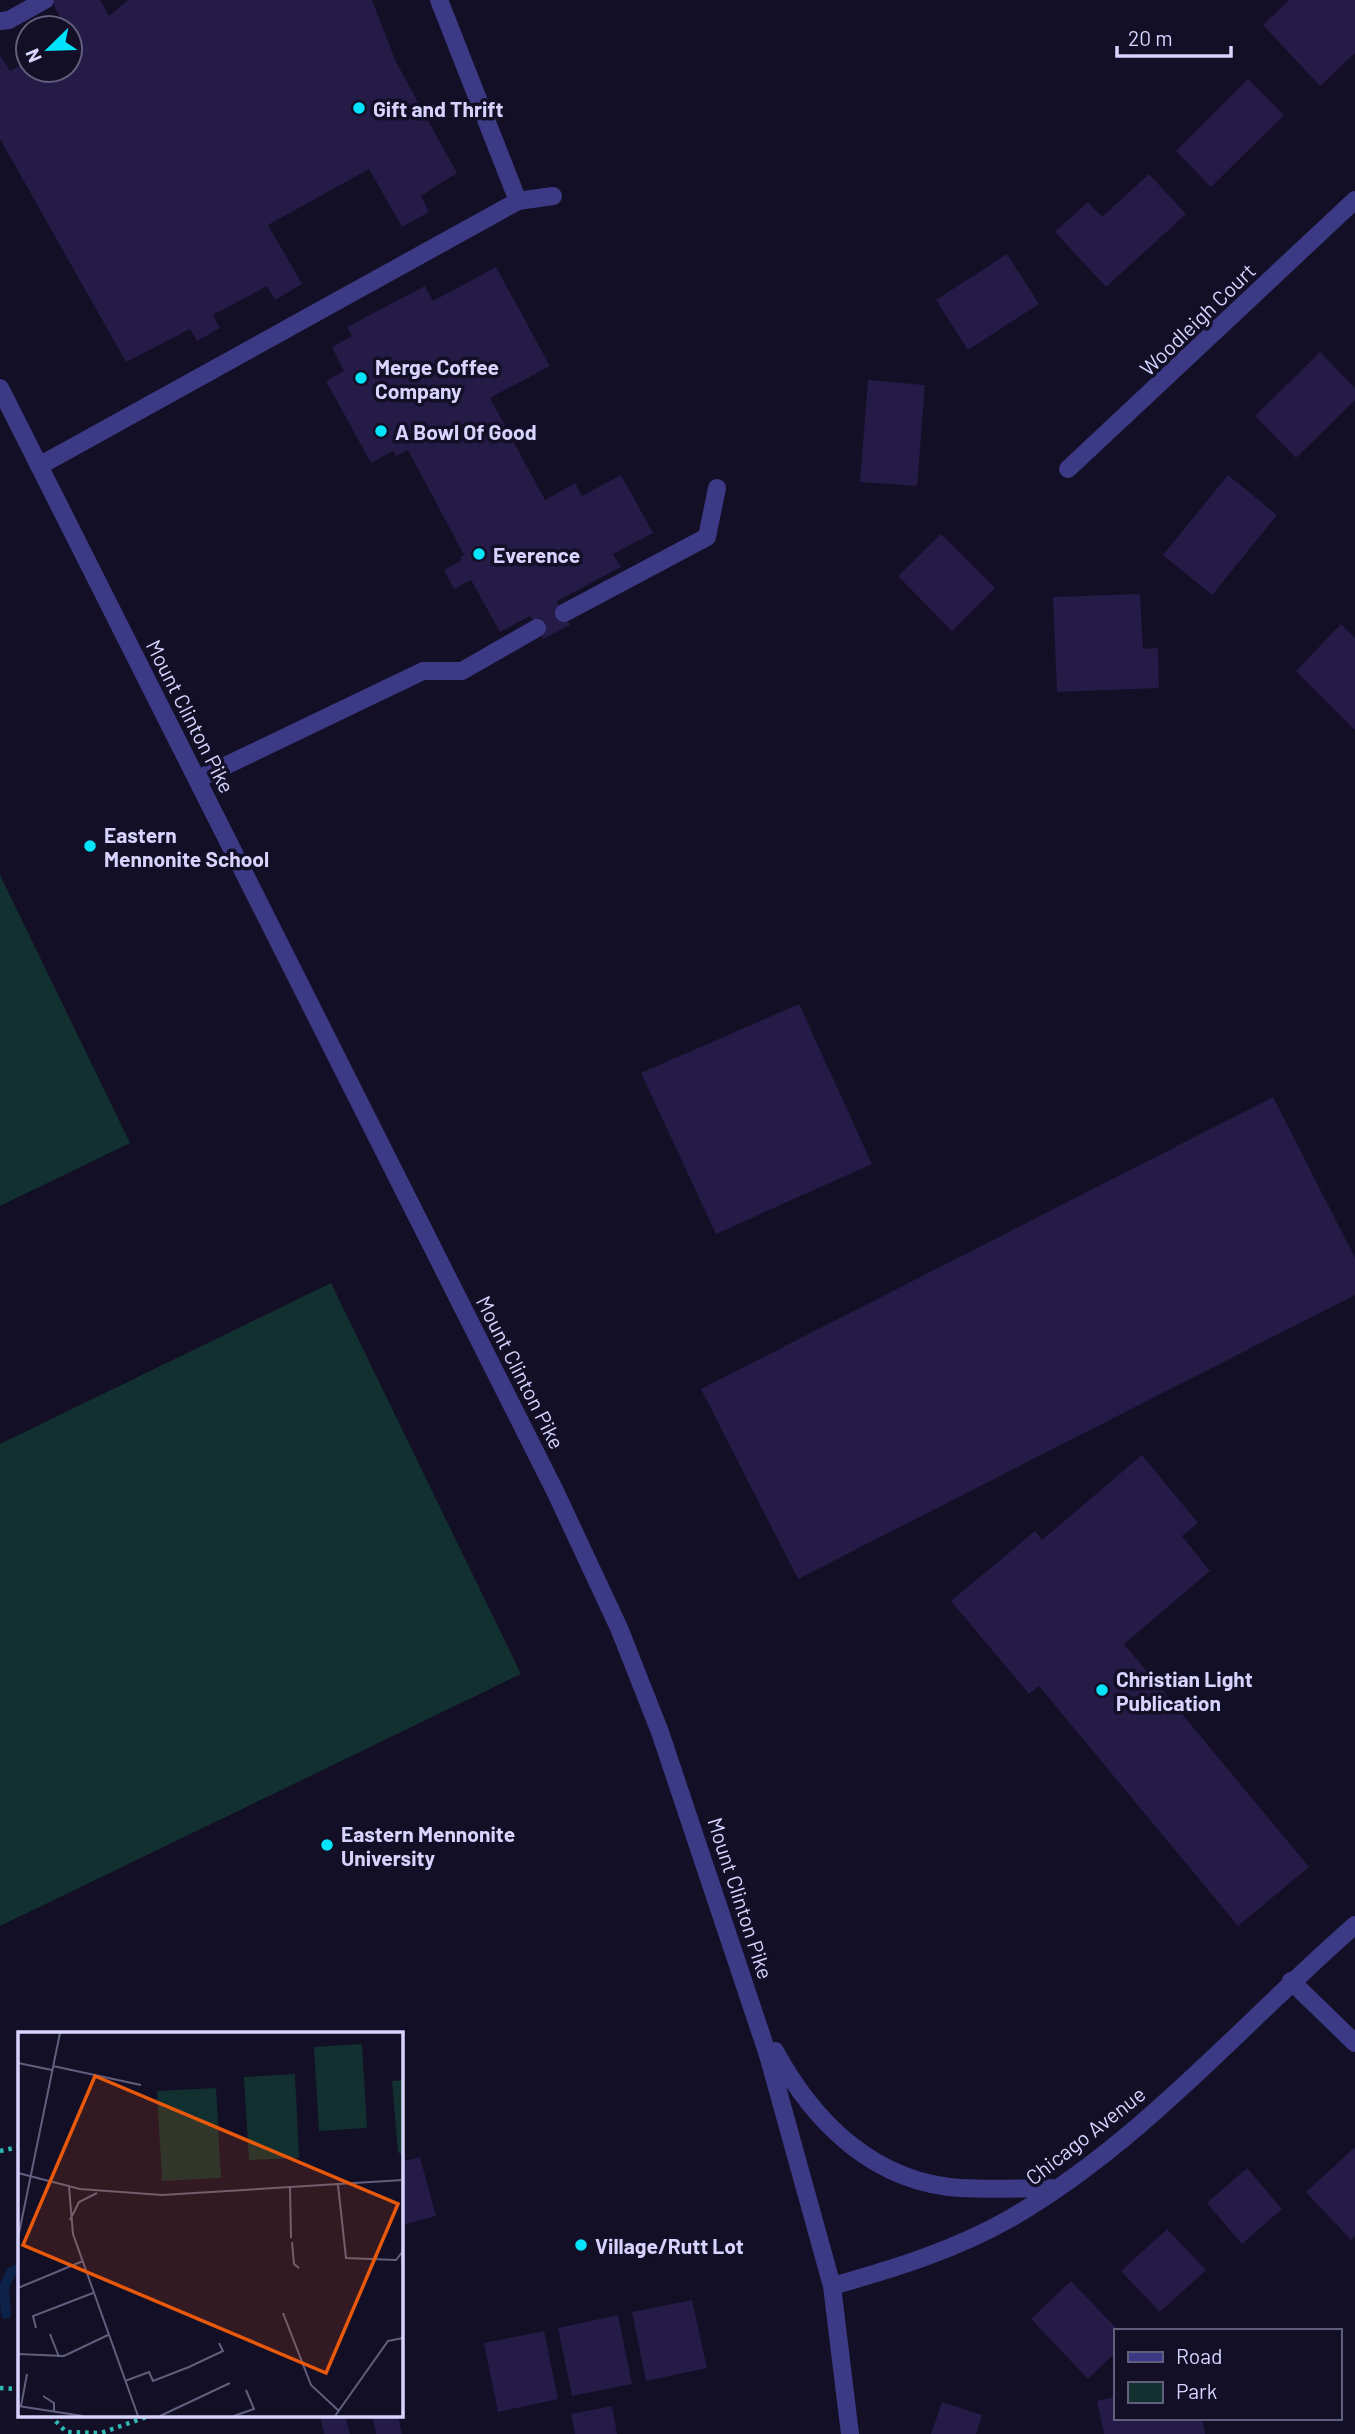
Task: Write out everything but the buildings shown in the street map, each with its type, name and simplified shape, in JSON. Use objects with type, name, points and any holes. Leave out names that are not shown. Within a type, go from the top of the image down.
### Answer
[{"type":"street","points":[[0,21],[9,20],[45,0]]},
{"type":"street","points":[[439,0],[518,201]]},
{"type":"street","points":[[39,466],[518,201],[553,196]]},
{"type":"street","name":"Woodleigh Court","points":[[1068,469],[1355,200]]},
{"type":"street","name":"Mount Clinton Pike","points":[[0,388],[555,1491],[619,1628],[691,1818],[755,2015],[813,2210],[832,2286],[850,2434]]},
{"type":"street","points":[[564,613],[707,537],[717,488]]},
{"type":"street","points":[[198,779],[423,671],[462,671],[537,628]]},
{"type":"street","name":"Chicago Avenue","points":[[832,2286],[944,2250],[1010,2218],[1058,2188],[1139,2127],[1291,1981],[1355,1925]]},
{"type":"street","points":[[1291,1981],[1355,2043]]},
{"type":"street","points":[[755,2015],[789,2077],[811,2107],[835,2134],[881,2167],[929,2183],[960,2188],[1058,2188]]},
{"type":"path","points":[[0,2151],[18,2147]]},
{"type":"path","points":[[0,2388],[18,2389]]},
{"type":"path","points":[[51,2416],[66,2432],[89,2433],[101,2433],[149,2416]]},
{"type":"green space","points":[[0,875],[130,1143],[0,1206]]},
{"type":"green space","points":[[331,1283],[521,1674],[0,1926],[0,1444]]},
{"type":"waterway","points":[[6,2314],[4,2287],[11,2272],[18,2269]]},
{"type":"place","name":"Gift and Thrift","points":[[359,108]]},
{"type":"place","name":"Merge Coffee Company","points":[[361,378]]},
{"type":"place","name":"A Bowl Of Good","points":[[381,431]]},
{"type":"place","name":"Everence","points":[[479,554]]},
{"type":"place","name":"Eastern Mennonite School","points":[[90,846]]},
{"type":"place","name":"Christian Light Publication","points":[[1102,1690]]},
{"type":"place","name":"Eastern Mennonite University","points":[[327,1845]]},
{"type":"place","name":"Village/Rutt Lot","points":[[581,2245]]}]
